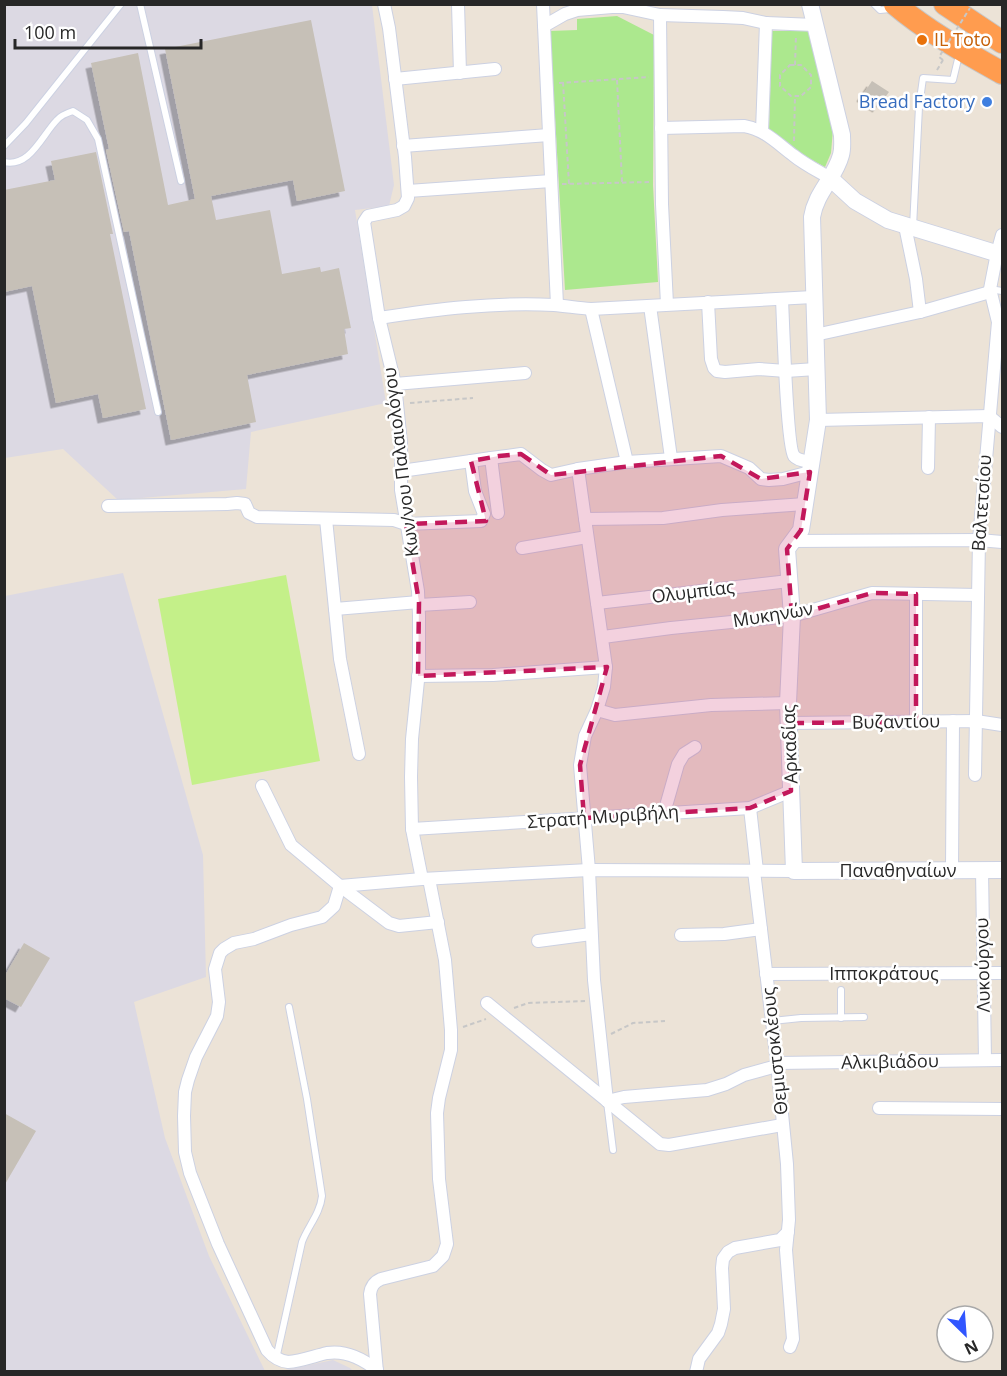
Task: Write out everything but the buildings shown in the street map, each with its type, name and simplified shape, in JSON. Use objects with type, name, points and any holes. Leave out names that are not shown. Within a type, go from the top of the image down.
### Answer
[{"type":"highway","points":[[945,4],[1002,42]]},
{"type":"highway","points":[[893,7],[910,16],[952,55],[1002,73]]},
{"type":"street","points":[[384,4],[389,28],[408,191],[551,183]]},
{"type":"street","points":[[458,4],[459,73]]},
{"type":"street","points":[[543,4],[557,305]]},
{"type":"street","name":"Αρκαδίας","points":[[794,872],[788,703],[792,616],[787,549],[801,530],[818,420],[812,217],[816,200],[841,156],[842,135],[810,4]]},
{"type":"street","points":[[544,26],[571,12],[612,6],[660,15],[723,16],[766,23],[815,25]]},
{"type":"street","points":[[660,15],[662,181],[667,304]]},
{"type":"street","points":[[762,131],[766,23]]},
{"type":"street","points":[[395,79],[495,69]]},
{"type":"street","points":[[661,128],[754,127],[830,178],[855,201],[888,220],[1000,254]]},
{"type":"street","points":[[403,146],[549,135]]},
{"type":"street","name":"Κων/νου Παλαιολόγου","points":[[377,1371],[370,1294],[372,1286],[381,1279],[433,1266],[442,1258],[447,1247],[439,1179],[437,1113],[452,1050],[452,1030],[445,960],[438,922],[412,829],[411,762],[418,676],[419,604],[401,490],[395,384],[379,318],[364,222],[368,216],[397,210],[404,206],[408,198],[408,191]]},
{"type":"street","points":[[909,227],[920,312]]},
{"type":"street","name":"Βαλτετσίου","points":[[975,775],[979,540],[989,416],[998,374],[998,322],[994,291],[1002,235]]},
{"type":"street","points":[[815,335],[920,312],[994,291]]},
{"type":"street","points":[[379,318],[484,305],[557,305],[591,309],[813,297]]},
{"type":"street","points":[[782,299],[791,450],[794,456],[811,467]]},
{"type":"street","points":[[708,302],[711,359],[717,370],[725,372],[759,369],[786,371],[816,369]]},
{"type":"street","points":[[650,306],[671,458]]},
{"type":"street","points":[[591,309],[627,462]]},
{"type":"street","points":[[395,384],[525,373]]},
{"type":"street","points":[[818,420],[989,416],[1002,427]]},
{"type":"street","points":[[928,417],[928,468]]},
{"type":"street","points":[[401,471],[521,454],[551,474],[627,462],[722,456],[749,468],[761,478],[769,480],[783,479],[811,467]]},
{"type":"street","points":[[491,458],[498,513]]},
{"type":"street","points":[[108,506],[237,503],[244,504],[249,513],[257,517],[394,520],[406,524],[481,521],[483,514],[475,491],[471,461]]},
{"type":"street","points":[[578,469],[606,667],[604,687],[585,736],[580,765],[589,870],[596,1000],[607,1101]]},
{"type":"street","points":[[585,519],[663,518],[722,510],[805,504]]},
{"type":"street","points":[[326,519],[340,658],[359,754]]},
{"type":"street","points":[[522,548],[587,537]]},
{"type":"street","points":[[792,541],[979,540],[1002,542]]},
{"type":"street","name":"Ολυμπίας","points":[[597,603],[789,581]]},
{"type":"street","name":"Μυκηνών","points":[[603,637],[792,616],[872,593],[978,595]]},
{"type":"street","points":[[916,594],[916,722]]},
{"type":"street","points":[[335,609],[470,602]]},
{"type":"street","points":[[418,676],[493,675],[606,667]]},
{"type":"street","points":[[597,710],[615,715],[711,705],[788,703]]},
{"type":"street","points":[[952,870],[953,721]]},
{"type":"street","name":"Βυζαντίου","points":[[789,723],[976,721],[1002,724]]},
{"type":"street","points":[[664,813],[678,764],[684,754],[695,747]]},
{"type":"street","points":[[262,786],[291,845],[340,886],[389,923],[399,926],[438,922]]},
{"type":"street","name":"Στρατή Μυριβήλη","points":[[412,829],[750,808],[791,791]]},
{"type":"street","name":"Θεμιστοκλέους","points":[[750,808],[789,1205],[786,1250],[793,1339],[789,1347]]},
{"type":"street","points":[[340,886],[589,870],[794,872]]},
{"type":"street","name":"Λυκούργου","points":[[982,870],[985,1060]]},
{"type":"street","name":"Παναθηναίων","points":[[794,872],[1002,870]]},
{"type":"street","points":[[340,886],[334,906],[322,917],[291,925],[254,939],[234,943],[220,953],[215,969],[219,1002],[218,1016],[194,1062],[186,1092],[185,1152],[190,1173],[218,1244],[267,1350],[276,1359],[288,1362],[339,1353],[357,1357],[377,1371]]},
{"type":"street","points":[[681,935],[724,934],[761,929]]},
{"type":"street","points":[[538,941],[591,934]]},
{"type":"street","name":"Ιπποκράτους","points":[[766,974],[1002,974]]},
{"type":"street","points":[[487,1003],[655,1141],[666,1145],[782,1125]]},
{"type":"street","name":"Αλκιβιάδου","points":[[607,1101],[624,1097],[707,1090],[777,1065],[1002,1060]]},
{"type":"street","points":[[879,1108],[1002,1109]]},
{"type":"street","points":[[696,1371],[699,1359],[722,1324],[723,1259],[735,1248],[780,1240],[788,1232]]},
{"type":"lane","points":[[4,146],[26,123],[122,4]]},
{"type":"lane","points":[[140,4],[181,181]]},
{"type":"lane","points":[[873,4],[880,10],[893,7]]},
{"type":"lane","points":[[909,227],[923,78],[953,80],[952,55]]},
{"type":"lane","points":[[4,162],[10,163],[26,158],[40,144],[59,117],[73,111],[87,120],[98,139],[158,412]]},
{"type":"lane","points":[[841,990],[841,1018]]},
{"type":"lane","points":[[276,1359],[302,1242],[319,1211],[322,1197],[307,1099],[289,1007]]},
{"type":"lane","points":[[772,1021],[864,1017]]},
{"type":"lane","points":[[607,1101],[613,1150]]},
{"type":"path","points":[[952,55],[939,57],[970,8]]},
{"type":"path","points":[[795,65],[796,24]]},
{"type":"path","points":[[790,65],[795,65],[801,65],[811,75],[811,87],[801,96],[791,96],[780,86],[780,75],[790,65]]},
{"type":"path","points":[[546,83],[661,77]]},
{"type":"path","points":[[617,79],[622,182]]},
{"type":"path","points":[[563,82],[568,184]]},
{"type":"path","points":[[794,156],[795,96]]},
{"type":"path","points":[[551,183],[662,181]]},
{"type":"path","points":[[396,404],[473,398]]},
{"type":"path","points":[[528,1003],[596,1000]]},
{"type":"path","points":[[600,1039],[631,1024],[665,1021]]},
{"type":"highlighted area","points":[[521,454],[551,475],[721,456],[761,479],[810,472],[801,530],[787,549],[792,616],[872,593],[916,594],[916,722],[789,723],[791,791],[750,808],[584,818],[580,765],[607,667],[418,676],[419,602],[406,524],[486,521],[471,461],[499,456]]},
{"type":"shaded area","points":[[5,5],[372,5],[394,185],[389,206],[355,210],[386,403],[251,432],[246,489],[118,500],[63,449],[5,458]]},
{"type":"shaded area","points":[[123,573],[203,855],[206,977],[134,1002],[165,1138],[209,1256],[265,1371],[5,1372],[5,596]]},
{"type":"shaded area","points":[[333,1360],[353,1371],[281,1371]]},
{"type":"green space","points":[[617,16],[654,35],[653,185],[658,282],[565,290],[550,31],[577,30],[577,19]]},
{"type":"green space","points":[[772,31],[809,31],[833,129],[831,153],[825,167],[769,131]]},
{"type":"green space","points":[[286,575],[320,761],[192,785],[158,599]]},
{"type":"place","name":"IL Toto","points":[[922,40]]},
{"type":"place","name":"Bread Factory","points":[[987,102]]}]
